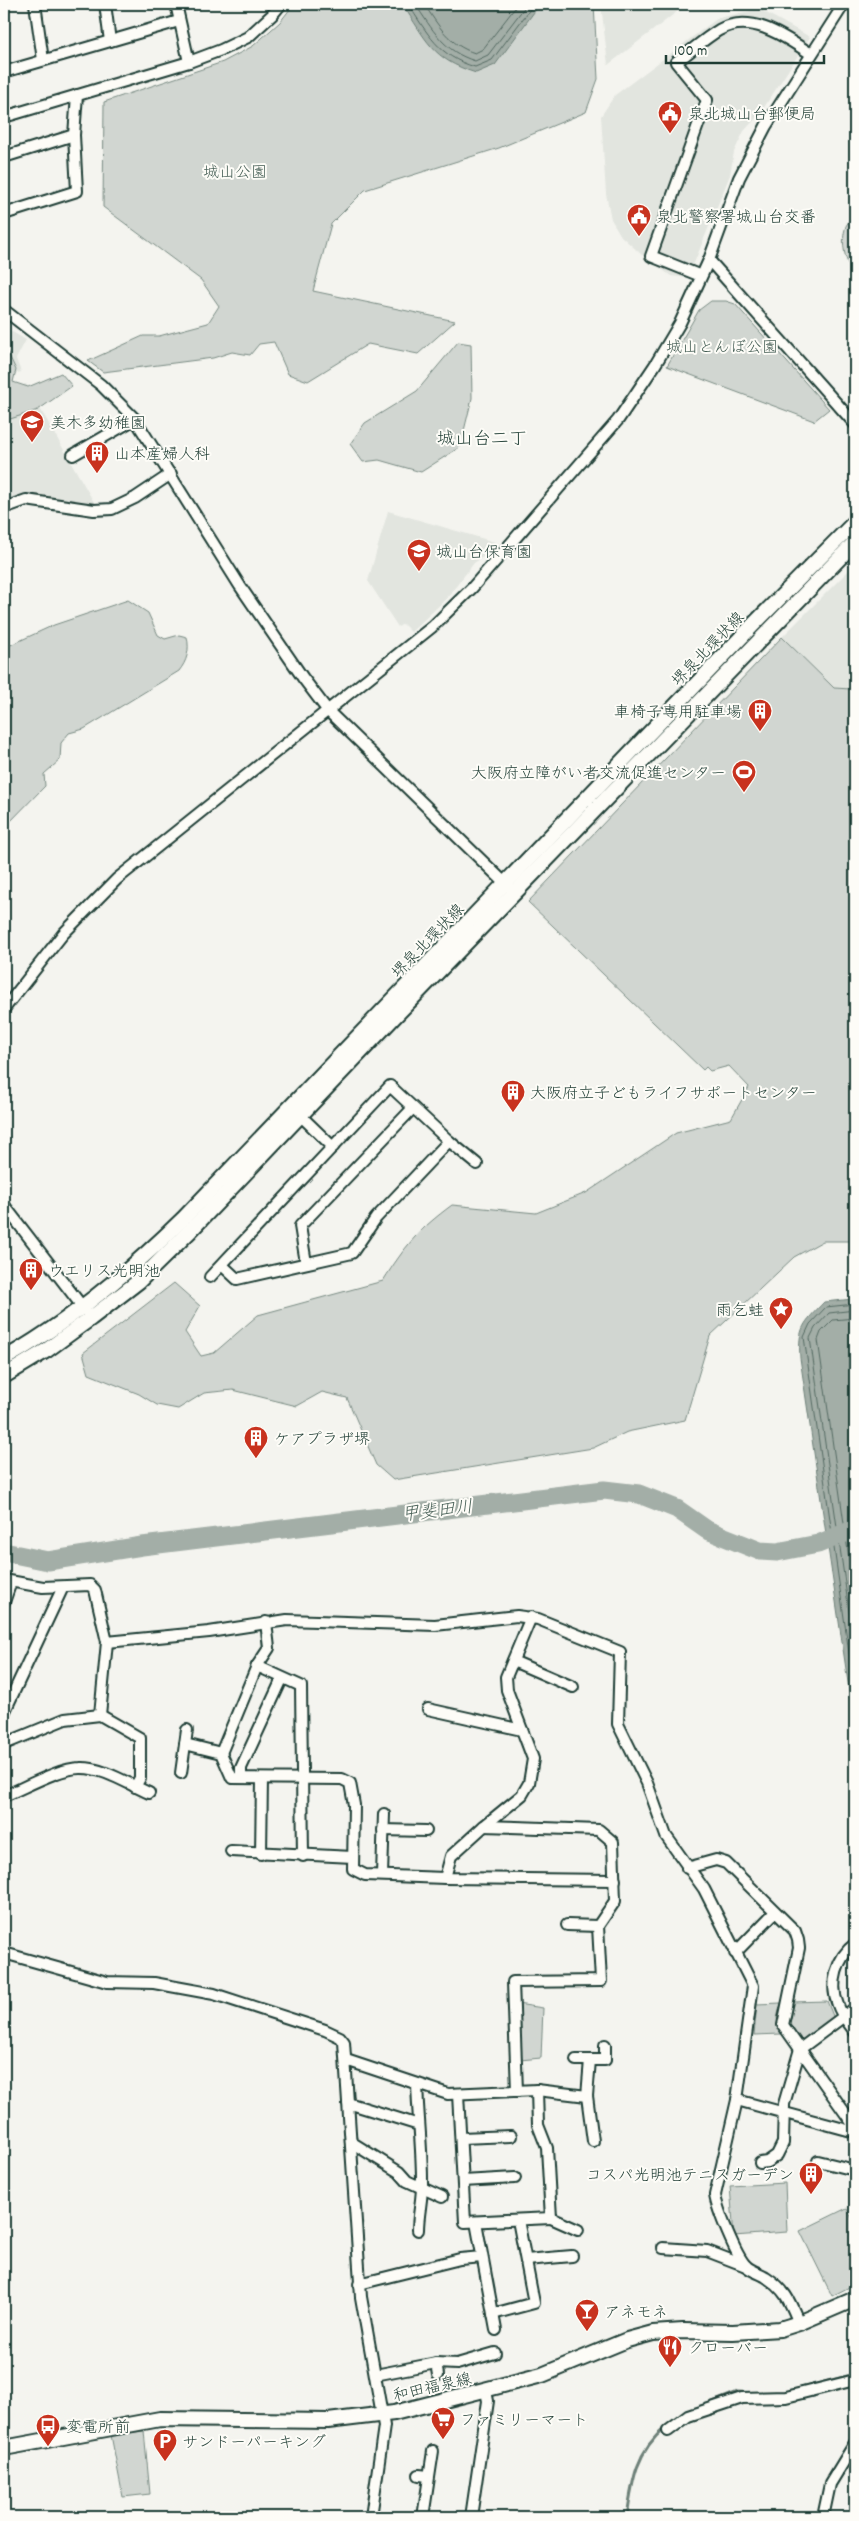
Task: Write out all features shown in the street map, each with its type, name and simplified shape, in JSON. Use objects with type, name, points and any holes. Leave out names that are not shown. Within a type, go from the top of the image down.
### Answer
[{"type":"main road","name":"堺泉北環状線","points":[[4,1359],[87,1313],[138,1281],[190,1232],[301,1116],[760,619],[855,522]]},
{"type":"main road","name":"堺泉北環状線","points":[[4,1376],[46,1350],[140,1262],[855,542]]},
{"type":"main road","name":"和田福泉線","points":[[4,2448],[160,2419],[328,2421],[382,2415],[486,2391],[542,2375],[627,2340],[683,2330],[762,2331],[799,2323],[855,2299]]},
{"type":"street","points":[[35,4],[43,60]]},
{"type":"street","points":[[105,4],[110,41]]},
{"type":"street","points":[[176,4],[189,62]]},
{"type":"street","points":[[4,117],[189,62],[221,50],[248,37],[272,16],[281,4]]},
{"type":"street","points":[[4,1009],[63,934],[117,878],[432,627],[472,588],[618,420],[680,323],[709,260],[739,178],[766,126],[844,4]]},
{"type":"street","points":[[4,72],[179,21]]},
{"type":"street","points":[[702,276],[651,256],[707,100],[676,62],[720,30],[734,25],[755,25],[773,30],[811,54]]},
{"type":"street","points":[[4,214],[76,191],[74,135],[77,95]]},
{"type":"street","points":[[4,157],[74,135]]},
{"type":"street","points":[[709,260],[855,424]]},
{"type":"street","points":[[4,310],[101,385],[135,419],[240,586],[328,711],[510,889]]},
{"type":"street","points":[[73,455],[135,419]]},
{"type":"street","points":[[4,508],[26,500],[94,510],[112,509],[134,498],[171,474]]},
{"type":"street","points":[[210,1277],[390,1086],[449,1141],[477,1164]]},
{"type":"street","points":[[306,1263],[300,1226],[413,1108]]},
{"type":"street","points":[[301,1116],[333,1147]]},
{"type":"street","points":[[222,1266],[237,1278],[352,1253],[376,1218],[449,1141]]},
{"type":"street","points":[[4,1205],[87,1313]]},
{"type":"street","points":[[4,1602],[7,1581],[43,1587],[90,1585],[95,1590],[107,1642],[100,1715]]},
{"type":"street","points":[[4,1713],[63,1587]]},
{"type":"street","points":[[107,1642],[209,1632],[266,1622],[318,1620],[435,1625],[517,1616],[531,1617],[620,1652],[618,1724],[647,1783],[666,1836],[687,1868],[704,1889],[753,1986],[737,2100],[714,2195],[721,2217],[746,2266]]},
{"type":"street","points":[[445,1878],[451,1856],[522,1795],[529,1783],[533,1759],[507,1690],[506,1678],[531,1617]]},
{"type":"street","points":[[266,1622],[269,1648],[256,1666],[221,1753],[232,1778],[342,1779],[350,1783],[354,1805],[353,1869],[365,1875],[382,1876],[615,1880]]},
{"type":"street","points":[[513,1661],[573,1687]]},
{"type":"street","points":[[256,1666],[301,1686],[303,1856]]},
{"type":"street","points":[[241,1778],[242,1768],[282,1679]]},
{"type":"street","points":[[428,1709],[522,1730]]},
{"type":"street","points":[[4,1744],[65,1720],[100,1715],[140,1738],[140,1778],[135,1787]]},
{"type":"street","points":[[181,1773],[188,1730]]},
{"type":"street","points":[[185,1744],[221,1753]]},
{"type":"street","points":[[4,1796],[58,1774],[80,1768],[98,1771],[149,1793]]},
{"type":"street","points":[[260,1854],[262,1779]]},
{"type":"street","points":[[382,1876],[384,1814]]},
{"type":"street","points":[[484,1826],[599,1830],[613,1842],[615,1901],[598,1926],[601,1981],[513,1982],[517,2091]]},
{"type":"street","points":[[383,1830],[426,1830]]},
{"type":"street","points":[[232,1851],[260,1854],[354,1857]]},
{"type":"street","points":[[687,1868],[716,1860],[726,1863],[795,1931],[799,1948],[783,2025],[855,2127]]},
{"type":"street","points":[[735,1953],[775,1912]]},
{"type":"street","points":[[567,1925],[598,1926]]},
{"type":"street","points":[[855,1944],[840,1962],[834,1979],[835,1997],[855,2032]]},
{"type":"street","points":[[4,1953],[107,1982],[154,1983],[224,1996],[340,2038],[344,2042],[360,2284],[384,2426],[371,2517]]},
{"type":"street","points":[[760,2163],[768,2162],[781,2149],[783,2143],[784,2104],[800,2049],[855,2008]]},
{"type":"street","points":[[576,2060],[605,2060],[605,2045]]},
{"type":"street","points":[[346,2060],[448,2094],[537,2090],[587,2096]]},
{"type":"street","points":[[590,2060],[587,2096],[596,2129],[593,2141]]},
{"type":"street","points":[[417,2084],[422,2189],[418,2209],[418,2230]]},
{"type":"street","points":[[537,2090],[538,2125],[547,2148],[551,2218]]},
{"type":"street","points":[[458,2094],[466,2222],[551,2218],[578,2230]]},
{"type":"street","points":[[737,2100],[855,2132]]},
{"type":"street","points":[[348,2104],[418,2125]]},
{"type":"street","points":[[460,2138],[511,2136]]},
{"type":"street","points":[[351,2142],[399,2172],[407,2181],[442,2197]]},
{"type":"street","points":[[818,2161],[855,2170]]},
{"type":"street","points":[[463,2181],[515,2178]]},
{"type":"street","points":[[493,2314],[534,2303],[518,2220]]},
{"type":"street","points":[[476,2222],[496,2330]]},
{"type":"street","points":[[663,2248],[707,2251],[746,2266],[778,2286],[787,2295],[799,2323]]},
{"type":"street","points":[[360,2284],[460,2258],[482,2256]]},
{"type":"street","points":[[526,2260],[572,2256]]},
{"type":"street","points":[[375,2376],[436,2363],[457,2364],[489,2358]]},
{"type":"street","points":[[436,2363],[438,2375]]},
{"type":"street","points":[[668,2431],[688,2416],[742,2398],[786,2397],[855,2380]]},
{"type":"street","points":[[471,2517],[488,2401],[486,2391]]},
{"type":"street","points":[[824,2517],[830,2484],[855,2443]]},
{"type":"street","points":[[423,2517],[424,2475],[433,2451]]},
{"type":"shaded area","points":[[601,4],[687,4],[608,65]]},
{"type":"shaded area","points":[[759,9],[810,37],[759,115],[744,131],[734,152],[730,175],[688,278],[671,276],[642,255],[621,236],[611,219],[606,194],[601,116],[615,95],[718,18]]},
{"type":"shaded area","points":[[4,327],[26,340],[16,359],[21,372],[4,377]]},
{"type":"shaded area","name":"美木多幼稚園","points":[[26,384],[95,504],[26,495],[4,502],[4,391]]},
{"type":"shaded area","name":"城山台保育園","points":[[388,511],[498,543],[489,553],[474,563],[447,598],[411,632],[403,624],[398,627],[368,581]]},
{"type":"shaded area","points":[[855,564],[855,692],[851,689],[834,688],[782,637]]},
{"type":"green space","name":"城山公園","points":[[294,4],[594,4],[598,79],[586,112],[499,148],[365,190],[331,224],[313,291],[455,321],[418,354],[368,344],[308,381],[288,374],[274,342],[259,344],[250,355],[232,352],[213,358],[103,372],[88,361],[143,336],[159,336],[208,323],[219,306],[201,280],[103,207],[104,102],[223,62],[253,46],[280,22]]},
{"type":"green space","points":[[855,213],[855,275],[844,252],[843,239],[846,226]]},
{"type":"green space","name":"城山とんぼ公園","points":[[711,301],[726,301],[735,304],[829,409],[814,421],[667,366],[699,310]]},
{"type":"green space","points":[[458,342],[471,344],[472,398],[460,447],[421,472],[379,460],[363,462],[350,444],[365,423],[417,391]]},
{"type":"green space","points":[[7,351],[16,370],[13,382],[28,387],[61,373],[72,386],[38,410],[4,421],[4,352]]},
{"type":"green space","points":[[128,600],[148,613],[158,635],[165,639],[179,635],[187,637],[188,651],[184,663],[179,671],[84,729],[69,733],[61,743],[60,760],[44,774],[45,786],[4,828],[4,648],[54,625]]},
{"type":"green space","points":[[782,637],[834,688],[851,689],[855,692],[855,1238],[853,1241],[823,1241],[794,1257],[710,1336],[685,1420],[627,1432],[593,1448],[393,1480],[376,1465],[347,1398],[322,1392],[297,1406],[233,1390],[204,1393],[178,1409],[157,1405],[139,1394],[89,1374],[83,1353],[174,1283],[200,1306],[185,1332],[201,1356],[214,1353],[258,1315],[383,1281],[413,1239],[430,1222],[452,1205],[536,1213],[586,1193],[676,1133],[731,1119],[749,1087],[729,1066],[710,1071],[706,1067],[703,1070],[528,902]]},
{"type":"green space","points":[[827,2001],[833,2016],[832,2021],[800,2040],[789,2023],[792,2002]]},
{"type":"green space","points":[[781,2003],[777,2018],[781,2034],[754,2035],[757,2004]]},
{"type":"green space","points":[[517,2004],[543,2008],[541,2058],[520,2060]]},
{"type":"green space","points":[[785,2183],[787,2232],[734,2236],[730,2186]]},
{"type":"green space","points":[[847,2208],[855,2224],[855,2284],[832,2296],[800,2231]]},
{"type":"green space","points":[[144,2431],[150,2494],[123,2497],[111,2435]]},
{"type":"water","points":[[402,4],[540,4],[495,65],[476,73],[439,55]]},
{"type":"water","points":[[855,1297],[855,1730],[800,1358],[800,1339],[803,1327],[824,1302],[853,1299]]},
{"type":"waterway","name":"甲斐田川","points":[[4,1552],[48,1561],[142,1546],[604,1490],[639,1494],[677,1509],[707,1530],[760,1551],[777,1552],[818,1544],[855,1529]]},
{"type":"waterway","points":[[786,2392],[855,2374]]},
{"type":"waterway","points":[[708,2404],[738,2392],[755,2393]]},
{"type":"waterway","points":[[627,2517],[637,2468],[648,2446],[666,2427]]},
{"type":"place","name":"泉北城山台郵便局","points":[[670,134]]},
{"type":"place","name":"泉北警察署城山台交番","points":[[639,237]]},
{"type":"place","name":"美木多幼稚園","points":[[32,443]]},
{"type":"place","name":"山本産婦人科","points":[[97,474]]},
{"type":"place","name":"城山台保育園","points":[[419,572]]},
{"type":"place","name":"車椅子専用駐車場","points":[[760,732]]},
{"type":"place","name":"大阪府立障がい者交流促進センター","points":[[744,793]]},
{"type":"place","name":"大阪府立子どもライフサポートセンター","points":[[513,1113]]},
{"type":"place","name":"ウエリス光明池","points":[[31,1291]]},
{"type":"place","name":"雨乞蛙","points":[[781,1330]]},
{"type":"place","name":"ケアプラザ堺","points":[[256,1459]]},
{"type":"place","name":"コスパ光明池テニスガーデン","points":[[811,2195]]},
{"type":"place","name":"アネモネ","points":[[587,2332]]},
{"type":"place","name":"クローバー","points":[[670,2368]]},
{"type":"place","name":"ファミリーマート","points":[[443,2440]]},
{"type":"place","name":"変電所前","points":[[48,2447]]},
{"type":"place","name":"サンドーパーキング","points":[[165,2462]]},
{"type":"district","name":"城山台二丁","points":[[482,438]]}]
